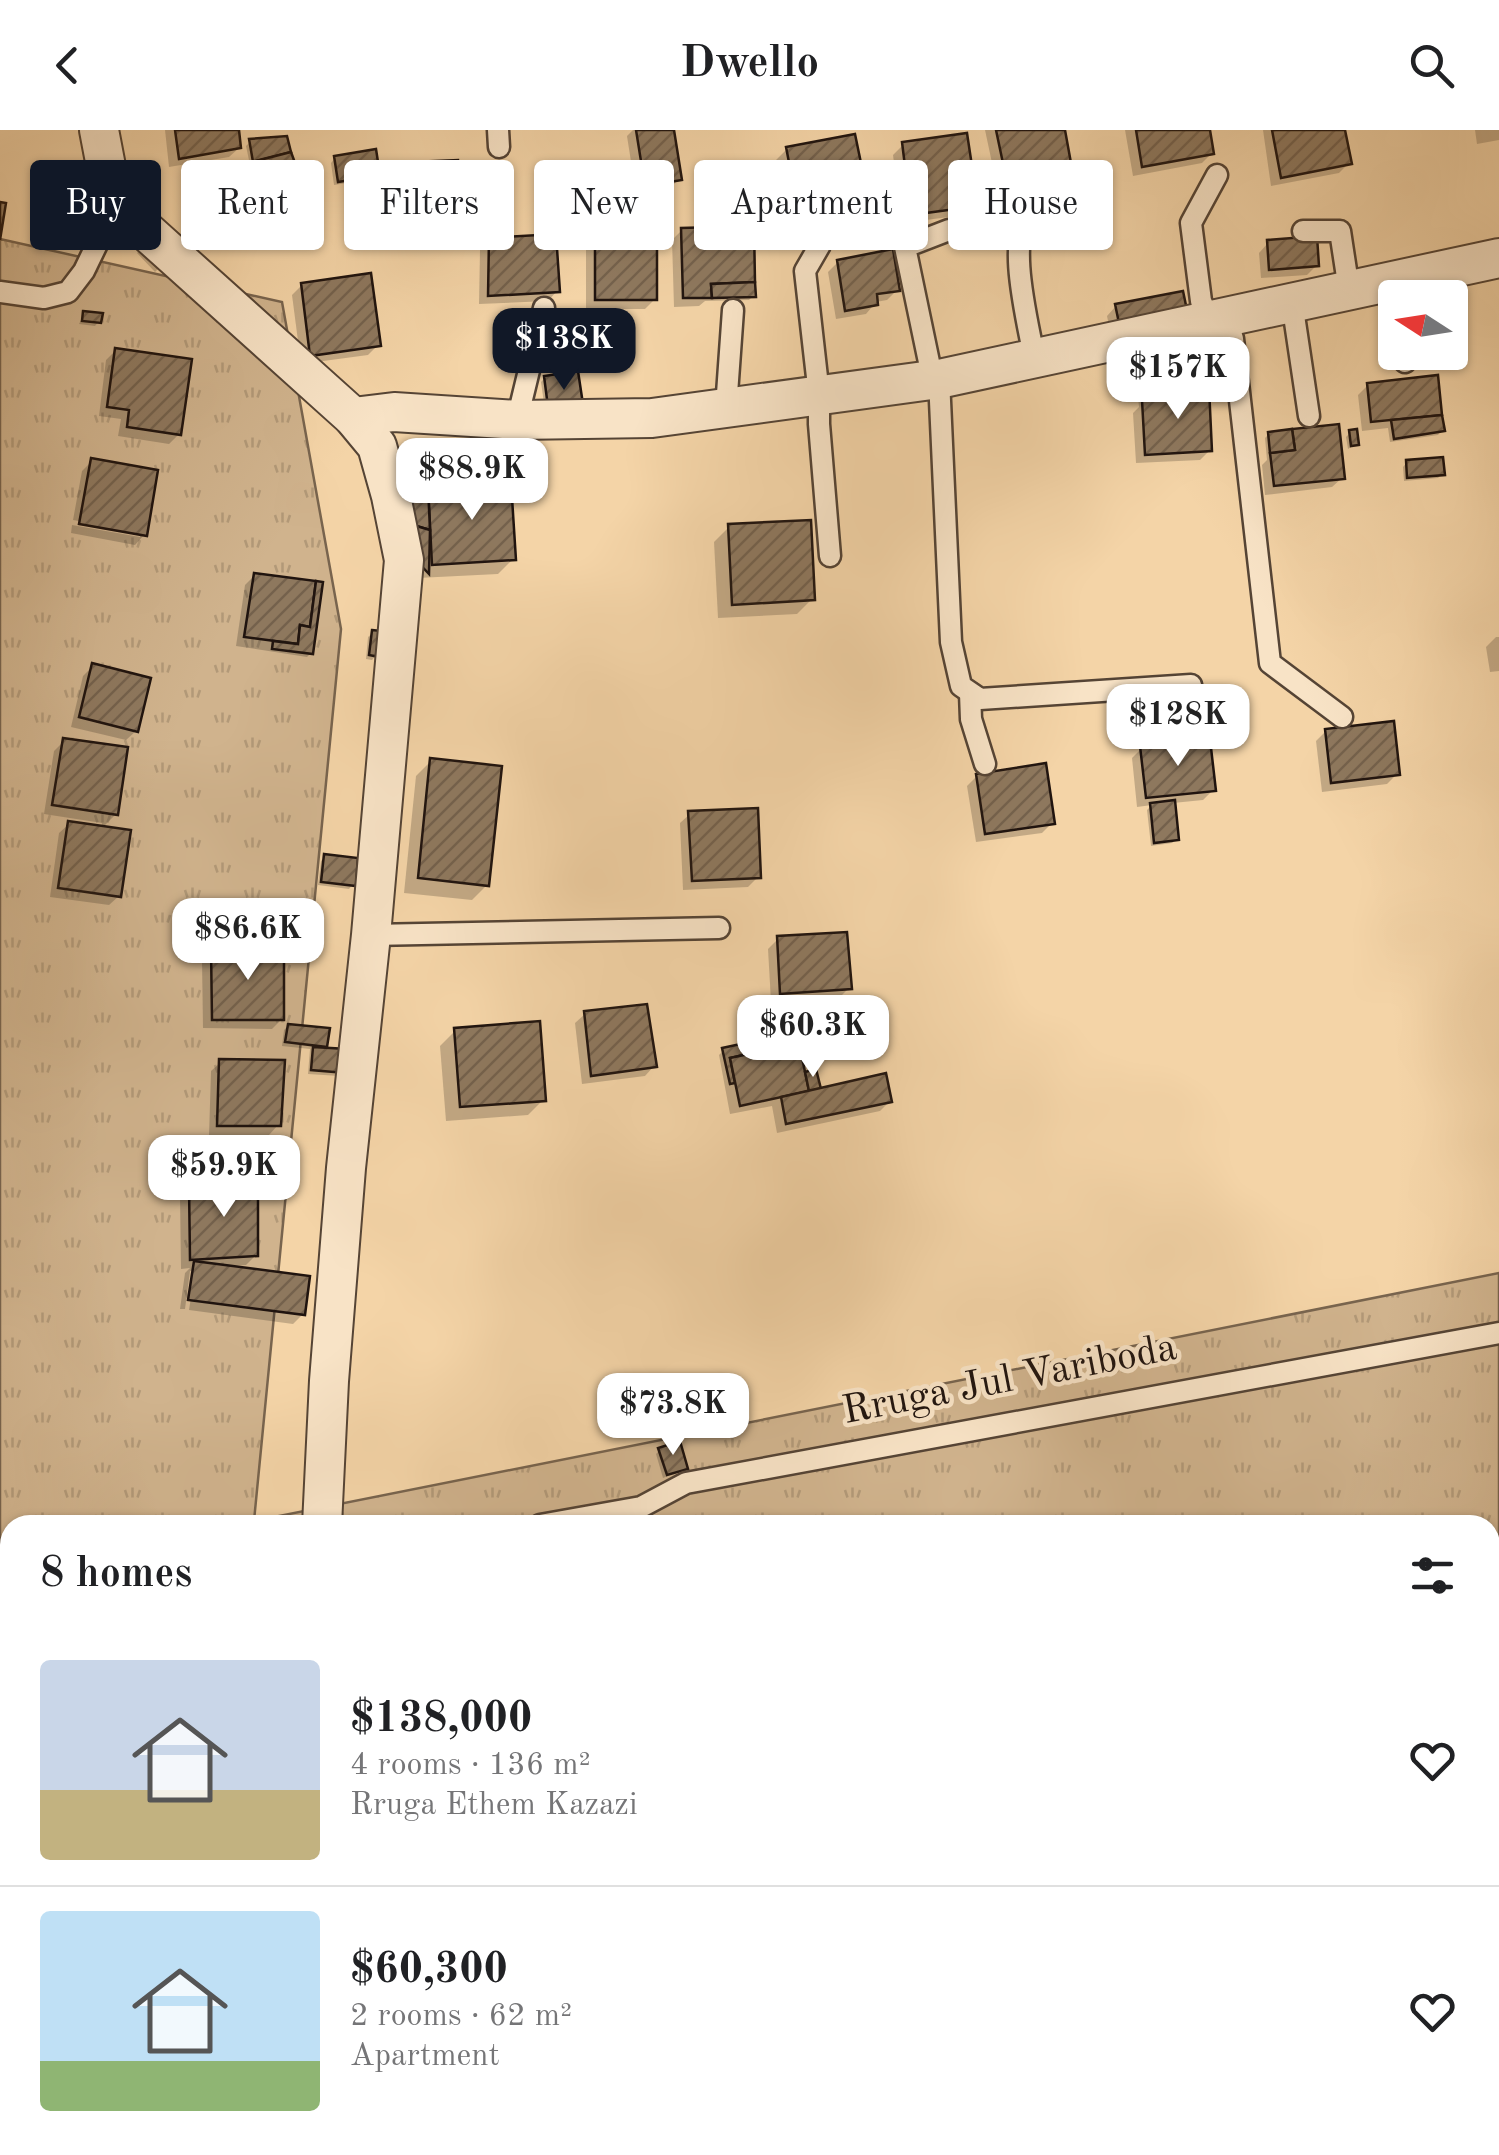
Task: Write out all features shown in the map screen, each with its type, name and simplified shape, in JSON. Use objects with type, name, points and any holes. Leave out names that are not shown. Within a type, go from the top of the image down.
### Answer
[{"type":"street","points":[[99,130],[105,160]]},
{"type":"street","points":[[161,245],[353,418],[377,446],[404,560],[346,1168],[322,1515]]},
{"type":"street","points":[[1396,280],[1499,258]]},
{"type":"street","points":[[353,418],[394,412],[518,420],[652,418],[933,380],[1378,284]]},
{"type":"lane","points":[[1216,174],[1191,223],[1201,301],[1233,338],[1270,663],[1342,718]]},
{"type":"lane","points":[[1302,231],[1340,230],[1349,290]]},
{"type":"lane","points":[[948,231],[904,247],[933,380],[951,642],[961,686],[980,700],[1191,685],[1197,724]]},
{"type":"lane","points":[[0,292],[44,298],[68,292],[94,250]]},
{"type":"lane","points":[[817,250],[805,272],[819,395],[830,556]]},
{"type":"lane","points":[[1019,250],[1034,356]]},
{"type":"lane","points":[[1292,302],[1308,416]]},
{"type":"lane","points":[[518,420],[544,308]]},
{"type":"lane","points":[[726,408],[733,310]]},
{"type":"lane","points":[[1170,328],[1178,345],[1182,378]]},
{"type":"lane","points":[[970,692],[971,719],[985,764]]},
{"type":"lane","points":[[370,935],[718,928]]},
{"type":"lane","name":"Rruga Jul Variboda","points":[[596,1515],[641,1507],[686,1483],[1499,1332]]},
{"type":"green space","points":[[0,239],[30,246],[30,250],[49,250],[282,302],[341,629],[255,1515],[0,1515]]},
{"type":"green space","points":[[1499,1273],[1499,1515],[284,1515]]},
{"type":"building","points":[[175,130],[239,130],[241,148],[179,159]]},
{"type":"building","points":[[636,130],[674,130],[682,180],[674,181],[674,160],[641,160]]},
{"type":"building","points":[[996,130],[1065,130],[1070,160],[1002,160]]},
{"type":"building","points":[[1136,130],[1210,130],[1214,154],[1142,167]]},
{"type":"building","points":[[1272,130],[1345,130],[1352,164],[1281,178]]},
{"type":"building","points":[[967,133],[971,160],[948,160],[948,210],[928,213],[928,160],[904,160],[902,142]]},
{"type":"building","points":[[855,134],[860,160],[789,160],[786,147]]},
{"type":"building","points":[[287,136],[291,152],[253,160],[249,139]]},
{"type":"building","points":[[376,149],[378,160],[344,160],[344,181],[338,182],[334,156]]},
{"type":"building","points":[[291,152],[294,160],[259,160]]},
{"type":"building","points":[[0,202],[6,203],[0,240]]},
{"type":"building","points":[[681,228],[694,228],[694,250],[754,250],[755,282],[711,284],[712,298],[683,298]]},
{"type":"building","points":[[534,235],[534,250],[557,250],[560,292],[488,296],[489,250],[514,250],[514,237]]},
{"type":"building","points":[[1317,236],[1319,266],[1269,270],[1267,240]]},
{"type":"building","points":[[595,250],[657,250],[657,300],[595,300]]},
{"type":"building","points":[[893,250],[900,291],[877,294],[878,305],[845,311],[837,260]]},
{"type":"building","points":[[371,273],[381,346],[310,356],[301,283]]},
{"type":"building","points":[[755,282],[756,297],[712,298],[711,284]]},
{"type":"building","points":[[1183,291],[1188,315],[1120,328],[1115,304]]},
{"type":"building","points":[[83,311],[103,313],[101,323],[82,321]]},
{"type":"building","points":[[115,348],[192,359],[181,435],[127,427],[129,410],[107,407]]},
{"type":"building","points":[[578,371],[584,411],[549,415],[544,376]]},
{"type":"building","points":[[1438,375],[1442,415],[1371,422],[1367,383]]},
{"type":"building","points":[[1209,387],[1212,451],[1145,455],[1142,400],[1164,399],[1164,389]]},
{"type":"building","points":[[1164,389],[1164,399],[1142,400],[1142,390]]},
{"type":"building","points":[[1442,415],[1445,431],[1394,439],[1391,420]]},
{"type":"building","points":[[1339,424],[1345,479],[1274,486],[1270,453],[1295,450],[1292,429]]},
{"type":"building","points":[[1292,429],[1295,450],[1270,453],[1268,432]]},
{"type":"building","points":[[1357,429],[1359,445],[1351,446],[1349,430]]},
{"type":"building","points":[[1443,457],[1445,475],[1407,478],[1406,460]]},
{"type":"building","points":[[91,458],[158,470],[147,536],[79,524]]},
{"type":"building","points":[[511,482],[516,560],[432,565],[428,486]]},
{"type":"building","points":[[428,486],[430,530],[413,525],[407,489]]},
{"type":"building","points":[[811,520],[815,600],[732,605],[728,524]]},
{"type":"building","points":[[413,525],[430,530],[429,574],[414,558]]},
{"type":"building","points":[[254,573],[316,581],[310,627],[300,625],[298,644],[244,637]]},
{"type":"building","points":[[316,581],[323,582],[313,654],[272,649],[273,641],[298,644],[300,625],[310,627]]},
{"type":"building","points":[[372,630],[382,631],[379,657],[369,655]]},
{"type":"building","points":[[92,663],[151,678],[138,732],[79,717]]},
{"type":"building","points":[[1394,721],[1400,775],[1331,783],[1325,729]]},
{"type":"building","points":[[63,738],[128,747],[118,815],[52,805]]},
{"type":"building","points":[[1210,739],[1216,791],[1146,798],[1140,746]]},
{"type":"building","points":[[430,758],[502,766],[489,886],[418,878]]},
{"type":"building","points":[[1046,763],[1055,824],[985,834],[976,774]]},
{"type":"building","points":[[1175,800],[1179,840],[1154,843],[1150,803]]},
{"type":"building","points":[[758,808],[761,878],[692,881],[688,811]]},
{"type":"building","points":[[68,821],[131,830],[121,897],[58,888]]},
{"type":"building","points":[[324,854],[358,858],[356,886],[321,882]]},
{"type":"building","points":[[847,932],[852,989],[780,994],[777,936]]},
{"type":"building","points":[[284,945],[284,1020],[212,1020],[211,948]]},
{"type":"building","points":[[647,1004],[657,1067],[591,1076],[584,1011]]},
{"type":"building","points":[[540,1021],[546,1101],[460,1107],[454,1028]]},
{"type":"building","points":[[288,1024],[330,1028],[327,1047],[285,1042]]},
{"type":"building","points":[[796,1032],[799,1043],[730,1058],[735,1083],[730,1084],[722,1048]]},
{"type":"building","points":[[799,1043],[809,1091],[740,1106],[730,1058]]},
{"type":"building","points":[[313,1047],[347,1049],[345,1073],[311,1070]]},
{"type":"building","points":[[219,1059],[285,1060],[281,1126],[217,1126]]},
{"type":"building","points":[[816,1069],[821,1089],[809,1091],[805,1072]]},
{"type":"building","points":[[886,1073],[892,1102],[786,1124],[781,1097]]},
{"type":"building","points":[[258,1180],[258,1256],[190,1260],[189,1185]]},
{"type":"building","points":[[194,1261],[310,1276],[305,1315],[188,1300]]},
{"type":"building","points":[[680,1441],[688,1469],[667,1475],[658,1448]]}]
